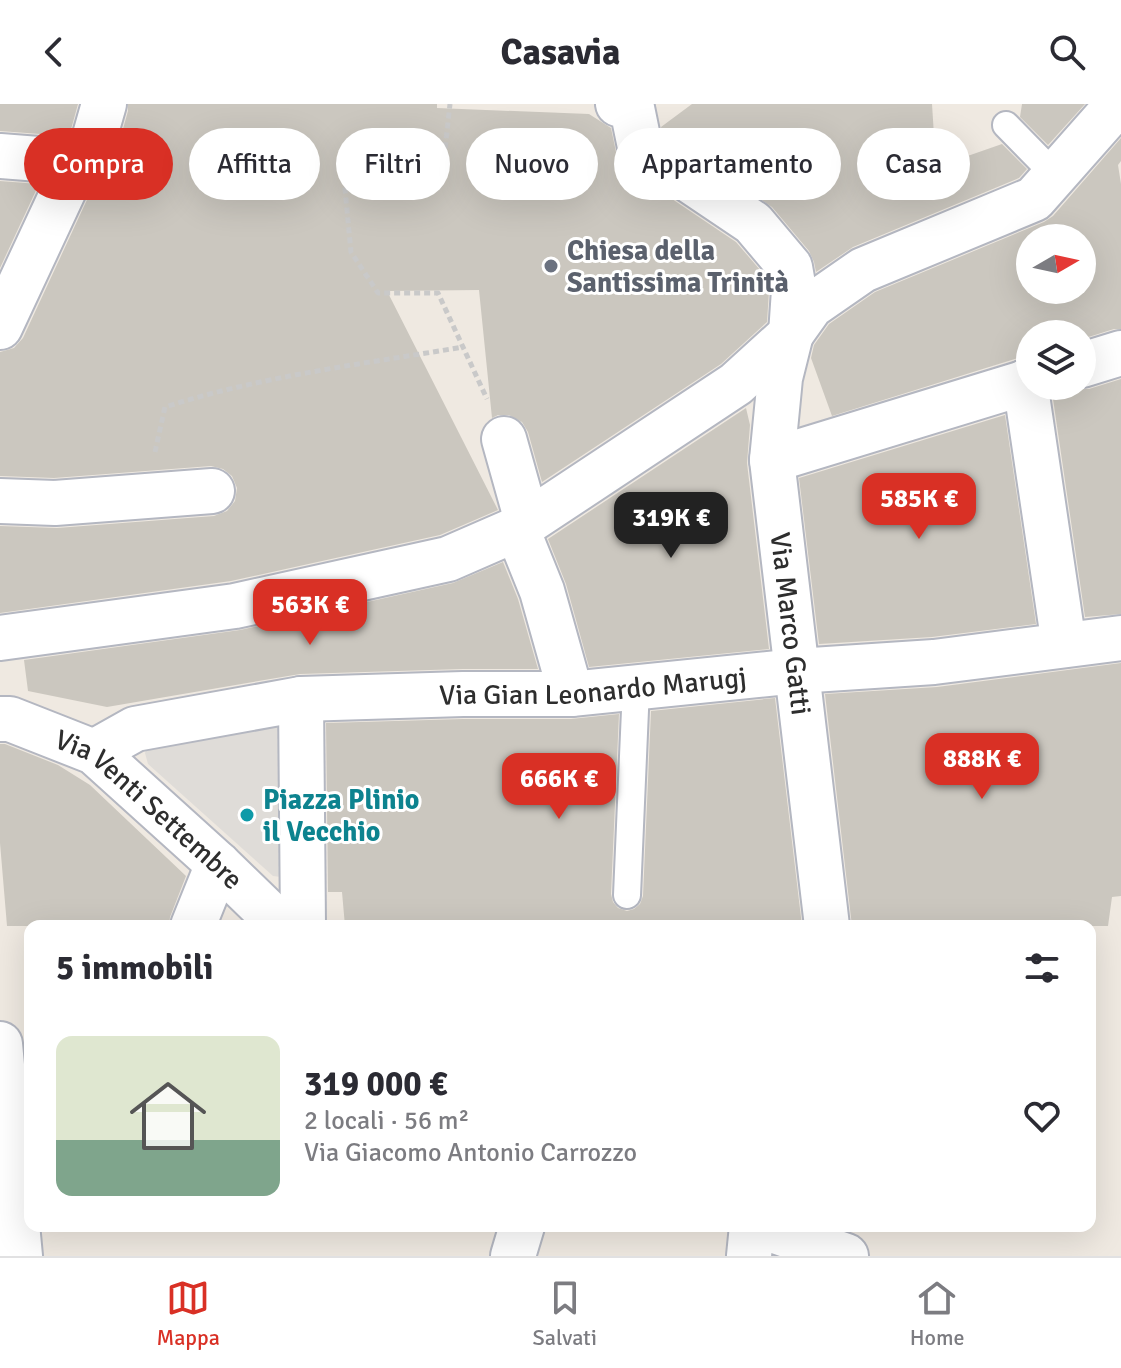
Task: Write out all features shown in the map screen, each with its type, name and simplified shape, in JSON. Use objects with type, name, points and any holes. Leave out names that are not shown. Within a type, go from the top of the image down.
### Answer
[{"type":"street","points":[[97,128],[104,104]]},
{"type":"street","points":[[0,638],[235,606],[448,559],[522,525],[736,384],[791,334],[811,306],[863,270],[1034,199],[1118,104]]},
{"type":"street","name":"Via Marco Gatti","points":[[633,105],[640,147],[753,223],[790,267],[794,290],[791,334],[780,378],[772,460],[826,920]]},
{"type":"street","points":[[0,156],[24,158]]},
{"type":"street","points":[[0,327],[59,200]]},
{"type":"street","points":[[1096,361],[1121,353]]},
{"type":"street","points":[[772,460],[1016,384]]},
{"type":"street","points":[[1030,400],[1064,645]]},
{"type":"street","points":[[504,439],[522,525],[571,694]]},
{"type":"street","points":[[0,501],[55,503],[212,491]]},
{"type":"street","name":"Via Gian Leonardo Marugj","points":[[301,699],[571,694],[797,671],[934,662],[1121,638]]},
{"type":"street","points":[[94,752],[135,729],[301,699],[303,920]]},
{"type":"street","name":"Via Venti Settembre","points":[[0,719],[10,719],[94,752],[276,920]]},
{"type":"street","points":[[195,920],[218,864]]},
{"type":"street","points":[[0,1044],[23,1205],[20,1256]]},
{"type":"street","points":[[513,1256],[520,1232]]},
{"type":"street","points":[[749,1256],[751,1232]]},
{"type":"street","points":[[784,1232],[823,1242]]},
{"type":"lane","points":[[1006,125],[1055,175]]},
{"type":"lane","points":[[627,895],[636,687]]},
{"type":"path","points":[[447,128],[450,104]]},
{"type":"path","points":[[346,200],[351,252],[378,293],[438,293],[504,439]]},
{"type":"path","points":[[153,496],[154,458],[165,407],[208,393],[292,375],[463,347]]},
{"type":"shaded area","name":"Piazza Plinio il Vecchio","points":[[281,720],[281,877],[273,876],[148,764],[145,753],[149,744]]},
{"type":"building","points":[[0,104],[78,104],[71,128],[24,128],[24,133],[0,131]]},
{"type":"building","points":[[128,104],[437,104],[437,108],[589,114],[611,128],[614,200],[674,200],[736,242],[767,278],[767,322],[721,364],[542,482],[528,432],[522,422],[509,415],[492,418],[479,290],[387,291],[498,510],[440,535],[231,581],[0,613],[0,526],[57,528],[214,516],[227,511],[235,501],[237,488],[232,476],[223,469],[211,466],[54,478],[0,476],[0,352],[14,348],[23,338],[87,200],[173,200],[173,128],[123,128]]},
{"type":"building","points":[[692,104],[932,104],[934,128],[857,128],[857,200],[966,200],[853,247],[816,272],[809,251],[772,207],[762,200],[841,200],[841,128],[661,127]]},
{"type":"building","points":[[1022,104],[1085,104],[1048,145],[1020,117]]},
{"type":"building","points":[[1121,138],[1121,161],[1118,165],[1121,184],[1121,329],[1096,335],[1096,320],[1016,320],[1016,359],[832,416],[811,358],[814,345],[829,324],[875,292],[1016,234],[1016,304],[1096,304],[1096,224],[1039,224],[1053,216]]},
{"type":"building","points":[[1002,144],[1027,169],[1019,178],[970,198],[970,155]]},
{"type":"building","points":[[0,181],[24,183],[24,200],[32,200],[0,268]]},
{"type":"building","points":[[1121,379],[1121,614],[1085,617],[1053,400],[1096,400],[1096,387]]},
{"type":"building","points":[[746,408],[750,425],[747,463],[769,649],[589,667],[566,584],[548,539]]},
{"type":"building","points":[[1005,415],[1036,624],[932,637],[819,644],[799,478]]},
{"type":"building","points":[[503,562],[518,599],[538,669],[300,674],[107,707],[28,691],[24,660],[240,630],[453,583]]},
{"type":"building","points":[[1121,663],[1121,896],[1112,897],[1108,926],[1096,926],[1096,920],[851,920],[825,694],[937,687]]},
{"type":"building","points":[[775,698],[801,920],[344,920],[342,892],[328,892],[326,723],[571,719],[619,714],[611,894],[618,908],[627,911],[640,904],[643,896],[651,711]]},
{"type":"building","points":[[0,744],[5,744],[58,765],[90,785],[186,876],[170,920],[24,920],[24,926],[7,926],[0,843]]},
{"type":"place","name":"Chiesa della Santissima Trinità","points":[[551,266]]},
{"type":"place","name":"Piazza Plinio il Vecchio","points":[[247,815]]}]
